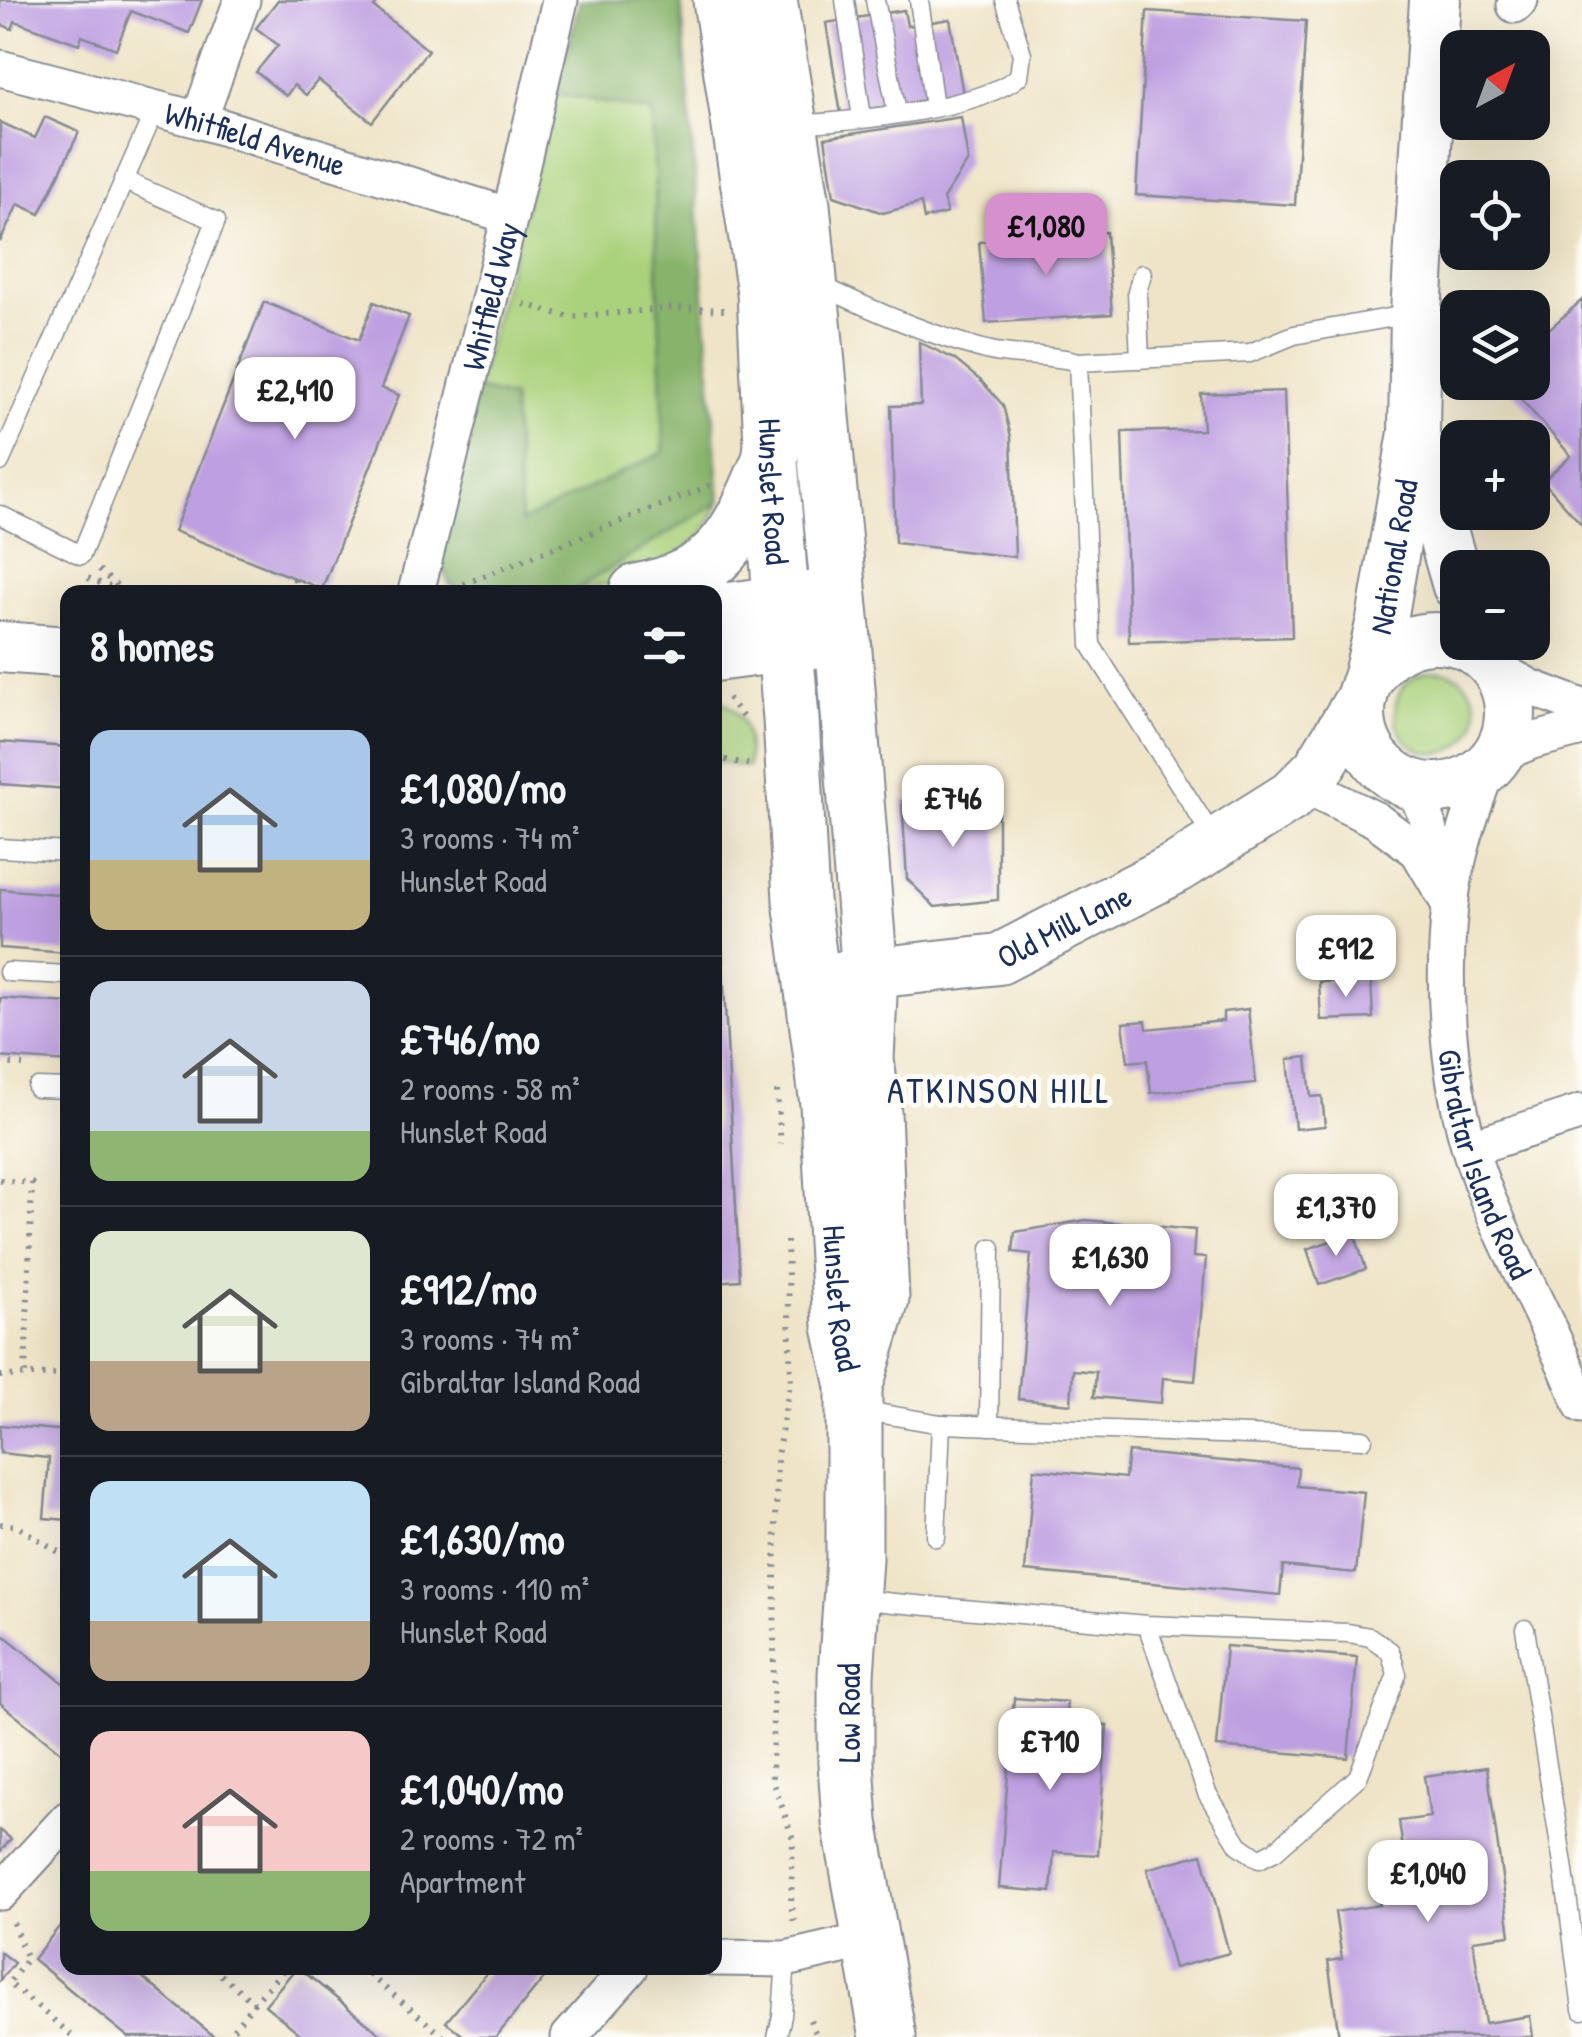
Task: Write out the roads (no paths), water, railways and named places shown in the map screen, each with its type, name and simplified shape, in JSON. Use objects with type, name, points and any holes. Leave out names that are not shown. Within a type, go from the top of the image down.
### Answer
[{"type":"main road","name":"Hunslet Road","points":[[750,5],[764,131],[770,461],[801,900],[828,1104],[841,1326],[855,1398]]},
{"type":"main road","name":"Hunslet Road","points":[[764,131],[802,204],[870,974],[866,1060],[873,1113],[881,1299],[855,1398]]},
{"type":"main road","points":[[674,585],[704,566],[736,536],[770,461]]},
{"type":"main road","name":"Low Road","points":[[855,1398],[846,1764],[850,1822],[888,2037]]},
{"type":"street","points":[[199,120],[242,0]]},
{"type":"street","name":"Whitfield Way","points":[[418,585],[560,0]]},
{"type":"street","name":"National Road","points":[[1365,688],[1382,620],[1414,433],[1416,312],[1435,0]]},
{"type":"street","name":"Whitfield Avenue","points":[[0,68],[199,120],[510,216]]},
{"type":"street","name":"National Road","points":[[1414,433],[1448,550]]},
{"type":"street","points":[[722,611],[784,623],[840,616]]},
{"type":"street","points":[[722,653],[784,623]]},
{"type":"street","points":[[1440,638],[1400,647],[1382,660],[1365,688],[1360,722],[1367,745],[1381,766],[1407,783],[1453,787],[1472,780],[1493,761],[1532,741],[1582,728]]},
{"type":"street","points":[[0,647],[60,651]]},
{"type":"street","points":[[1483,660],[1507,688],[1511,711],[1508,734],[1493,761]]},
{"type":"street","points":[[1489,660],[1530,688],[1582,707]]},
{"type":"street","name":"Old Mill Lane","points":[[1304,793],[1365,688]]},
{"type":"street","name":"Gibraltar Island Road","points":[[1493,761],[1460,850],[1450,904],[1450,1042],[1470,1148],[1486,1195],[1546,1318],[1582,1405]]},
{"type":"street","name":"Old Mill Lane","points":[[813,980],[999,958],[1178,867],[1304,793],[1346,784],[1407,783]]},
{"type":"street","name":"Gibraltar Island Road","points":[[1407,783],[1425,814],[1450,904]]},
{"type":"street","points":[[1304,793],[1376,820],[1418,851],[1450,904]]},
{"type":"street","points":[[1470,1148],[1582,1112]]},
{"type":"street","points":[[1,1892],[60,1828]]},
{"type":"street","points":[[722,1958],[792,1957],[872,1938]]},
{"type":"street","points":[[569,2037],[624,1975]]},
{"type":"lane","points":[[845,0],[862,118]]},
{"type":"lane","points":[[875,0],[897,112]]},
{"type":"lane","points":[[918,0],[934,107]]},
{"type":"lane","points":[[764,131],[984,98],[1019,76],[1022,54],[1005,0]]},
{"type":"lane","points":[[0,462],[156,108]]},
{"type":"lane","points":[[0,515],[81,555],[216,222],[123,180]]},
{"type":"lane","points":[[1140,359],[1138,292],[1142,274]]},
{"type":"lane","points":[[810,280],[943,336],[990,351],[1057,356],[1078,362],[1250,354],[1294,335],[1416,312]]},
{"type":"lane","points":[[1078,362],[1091,645],[1217,843]]},
{"type":"lane","points":[[0,848],[60,852]]},
{"type":"lane","points":[[8,972],[60,975]]},
{"type":"lane","points":[[37,1088],[60,1089]]},
{"type":"lane","points":[[989,1426],[991,1248]]},
{"type":"lane","points":[[855,1398],[888,1412],[941,1424],[1363,1439]]},
{"type":"lane","points":[[936,1537],[941,1424]]},
{"type":"lane","points":[[851,1598],[1146,1625],[1370,1637],[1390,1651],[1397,1674],[1358,1777],[1275,1852],[1258,1859],[1239,1845],[1206,1792],[1146,1625]]},
{"type":"lane","points":[[1525,1629],[1582,2010]]},
{"type":"lane","points":[[777,2037],[792,1957]]},
{"type":"district","name":"ATKINSON HILL","points":[[999,1090]]}]
